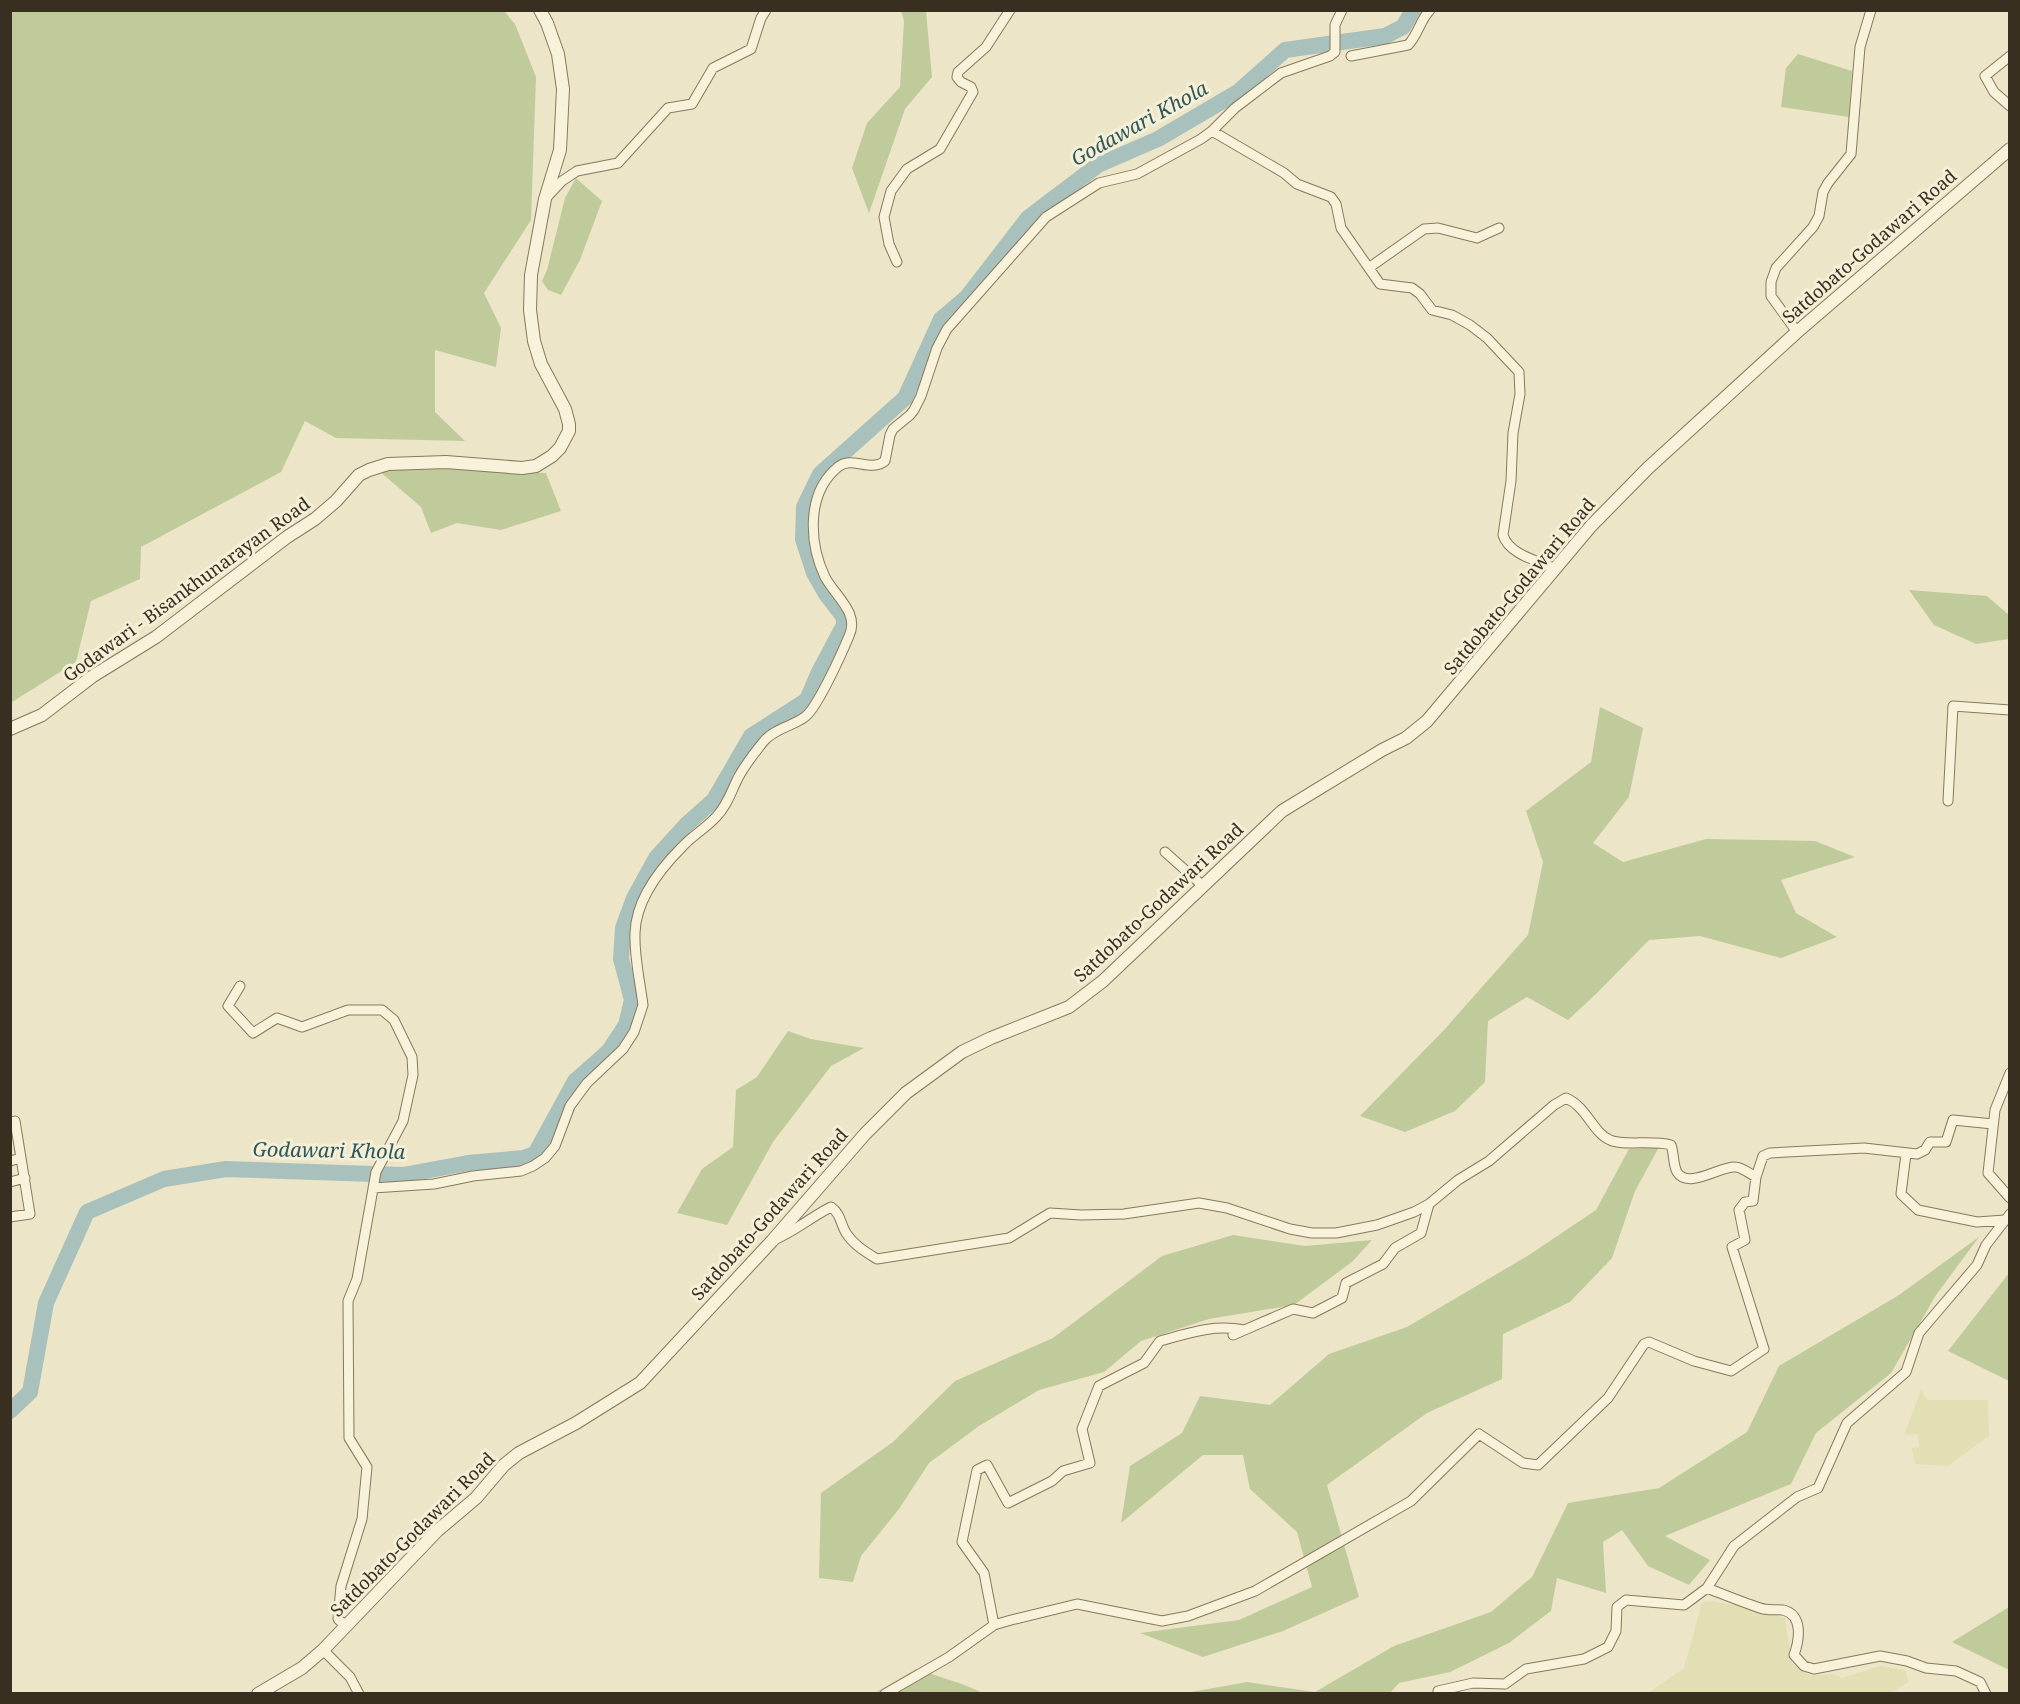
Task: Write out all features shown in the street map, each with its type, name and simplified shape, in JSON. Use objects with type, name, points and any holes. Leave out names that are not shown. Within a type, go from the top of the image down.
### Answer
[{"type":"street","name":"Godawari - Bisankhunarayan Road","points":[[10,729],[42,715],[93,676],[156,637],[287,537],[315,519],[336,501],[359,476],[369,470],[388,464],[446,462],[522,468],[536,466],[552,456],[566,440],[569,424],[565,409],[541,364],[534,341],[530,309],[531,275],[545,199],[560,150],[563,89],[558,54],[540,10]]},
{"type":"street","points":[[545,199],[562,181],[577,171],[618,163],[668,108],[692,104],[712,68],[751,49],[766,10]]},
{"type":"street","points":[[897,262],[889,244],[884,217],[891,191],[907,170],[940,149],[973,92],[970,87],[960,82],[957,77],[958,72],[986,47],[1010,10]]},
{"type":"street","points":[[373,1188],[434,1184],[473,1176],[521,1171],[544,1158],[555,1146],[570,1106],[588,1083],[623,1049],[641,1015],[643,1005],[635,931],[642,904],[660,870],[683,845],[718,816],[731,796],[738,778],[766,738],[778,730],[789,727],[811,712],[851,634],[851,615],[826,577],[815,543],[813,521],[822,488],[836,468],[841,465],[850,463],[873,466],[885,461],[890,435],[893,429],[914,410],[937,348],[948,329],[1046,217],[1099,183],[1137,174],[1201,140],[1235,108],[1281,73],[1330,56],[1335,52],[1335,25],[1342,10]]},
{"type":"street","points":[[1351,56],[1408,45],[1430,10]]},
{"type":"street","points":[[1797,332],[1771,296],[1771,282],[1776,268],[1813,227],[1819,216],[1827,183],[1851,154],[1860,47],[1871,10]]},
{"type":"street","points":[[2010,56],[1986,76],[1994,92],[2010,106]]},
{"type":"street","points":[[1212,131],[1284,173],[1297,184],[1331,197],[1336,204],[1341,228],[1380,284],[1412,288],[1420,294],[1432,310],[1452,315],[1487,338],[1519,372],[1520,394],[1513,433],[1511,481],[1503,535],[1505,542],[1518,553],[1556,569]]},
{"type":"street","name":"Satdobato-Godawari Road","points":[[261,1693],[302,1668],[323,1650],[437,1532],[476,1498],[504,1465],[519,1453],[576,1423],[640,1383],[772,1241],[865,1134],[906,1093],[962,1052],[1069,1007],[1103,981],[1282,811],[1382,750],[1406,738],[1427,721],[1591,526],[1648,468],[1797,332],[2010,149]]},
{"type":"street","points":[[1370,267],[1424,229],[1438,228],[1477,238],[1499,228]]},
{"type":"street","points":[[1948,801],[1953,706],[2010,710]]},
{"type":"street","points":[[1165,852],[1203,886]]},
{"type":"street","points":[[240,986],[228,1006],[253,1033],[276,1018],[302,1027],[348,1010],[382,1010],[394,1020],[412,1057],[414,1075],[403,1121],[375,1172],[357,1279],[348,1301],[349,1438],[368,1467],[362,1519],[341,1586],[338,1619],[346,1626]]},
{"type":"street","points":[[2010,1072],[1995,1110],[1996,1121],[1993,1124],[1988,1173],[2010,1198]]},
{"type":"street","points":[[772,1241],[792,1232],[815,1215],[831,1207],[838,1212],[845,1231],[857,1246],[877,1259],[1009,1238],[1050,1213],[1124,1214],[1199,1203],[1227,1208],[1290,1229],[1312,1233],[1336,1233],[1377,1225],[1414,1212],[1429,1204],[1458,1180],[1489,1161],[1554,1105],[1566,1098],[1576,1102],[1604,1136],[1611,1141],[1660,1142],[1671,1145],[1677,1172],[1683,1178],[1695,1179],[1727,1167],[1737,1166],[1756,1177]]},
{"type":"street","points":[[885,1694],[949,1658],[994,1626],[1077,1604],[1162,1621],[1188,1616],[1255,1591],[1411,1501],[1479,1434],[1523,1463],[1538,1465],[1608,1398],[1644,1344],[1649,1342],[1694,1361],[1731,1371],[1764,1349],[1732,1247],[1745,1240],[1739,1210],[1745,1202],[1753,1201],[1756,1177],[1763,1156],[1770,1152],[1864,1148],[1917,1154],[1925,1150],[1930,1142],[1946,1142],[1953,1120],[1993,1124]]},
{"type":"street","points":[[10,1123],[15,1121],[30,1214],[10,1216]]},
{"type":"street","points":[[1906,1154],[1901,1194],[1918,1210],[1977,1222],[2007,1217]]},
{"type":"street","points":[[10,1161],[21,1158]]},
{"type":"street","points":[[10,1182],[25,1178]]},
{"type":"street","points":[[1233,1335],[1293,1309],[1313,1313],[1342,1298],[1346,1282],[1383,1264],[1395,1248],[1422,1233],[1429,1204]]},
{"type":"street","points":[[1438,1691],[1473,1683],[1505,1684],[1526,1669],[1584,1659],[1608,1647],[1616,1631],[1617,1607],[1626,1600],[1684,1605],[1707,1588],[1734,1545],[1797,1497],[1818,1488],[1847,1423],[1906,1372],[1919,1333],[1977,1265],[1986,1245],[2007,1217]]},
{"type":"street","points":[[994,1626],[984,1573],[962,1542],[977,1470],[987,1465],[1008,1503],[1052,1481],[1063,1471],[1090,1463],[1082,1429],[1099,1386],[1144,1362],[1160,1341],[1213,1328],[1228,1327],[1244,1330]]},
{"type":"street","points":[[1707,1588],[1763,1610],[1785,1610],[1795,1618],[1799,1630],[1794,1655],[1804,1666],[1814,1669],[1880,1656],[1907,1661],[1926,1668],[1956,1671],[1980,1683],[1986,1694]]},
{"type":"street","points":[[323,1650],[350,1677],[359,1694]]},
{"type":"shaded area","points":[[1921,1390],[1927,1400],[1988,1400],[1989,1436],[1948,1466],[1915,1464],[1912,1448],[1919,1447],[1918,1434],[1904,1435]]},
{"type":"shaded area","points":[[1712,1601],[1763,1610],[1785,1618],[1792,1663],[1810,1676],[1833,1674],[1842,1678],[1880,1666],[1906,1670],[1908,1682],[1889,1694],[1647,1694],[1684,1668],[1702,1602]]},
{"type":"green space","points":[[11,10],[504,11],[515,24],[536,77],[531,220],[484,293],[501,328],[496,367],[435,350],[435,412],[465,441],[336,438],[305,421],[281,472],[141,547],[140,579],[91,601],[76,662],[12,702],[10,701]]},
{"type":"green space","points":[[901,11],[926,11],[932,77],[905,109],[869,213],[852,168],[867,123],[900,87],[904,21]]},
{"type":"green space","points":[[1798,54],[1852,71],[1849,117],[1781,107],[1786,68]]},
{"type":"green space","points":[[576,178],[602,201],[580,260],[561,295],[548,290],[542,281],[547,270],[565,198]]},
{"type":"green space","points":[[455,463],[507,473],[546,473],[561,511],[501,530],[457,523],[431,533],[421,507],[378,470]]},
{"type":"green space","points":[[1909,590],[1987,596],[2009,615],[2009,639],[1976,644],[1934,625]]},
{"type":"green space","points":[[1600,707],[1643,728],[1629,797],[1593,843],[1623,862],[1706,839],[1815,841],[1855,857],[1781,880],[1796,913],[1837,937],[1781,958],[1700,936],[1649,940],[1568,1020],[1527,997],[1488,1021],[1485,1082],[1455,1111],[1405,1132],[1360,1116],[1444,1030],[1528,935],[1543,862],[1526,811],[1591,762]]},
{"type":"green space","points":[[788,1031],[811,1039],[864,1048],[831,1066],[773,1142],[727,1225],[677,1213],[702,1169],[733,1147],[736,1090],[757,1077]]},
{"type":"green space","points":[[1659,1147],[1635,1191],[1612,1258],[1570,1302],[1503,1334],[1502,1379],[1427,1413],[1327,1485],[1359,1597],[1283,1631],[1203,1657],[1140,1633],[1239,1620],[1312,1587],[1297,1532],[1250,1489],[1243,1455],[1203,1455],[1121,1523],[1130,1466],[1182,1433],[1200,1396],[1270,1405],[1329,1354],[1407,1327],[1529,1255],[1596,1210],[1629,1149]]},
{"type":"green space","points":[[1233,1235],[1305,1246],[1372,1240],[1353,1261],[1294,1305],[1209,1319],[1141,1341],[1104,1372],[1039,1390],[979,1426],[929,1463],[899,1509],[861,1556],[853,1582],[819,1578],[821,1493],[893,1442],[955,1381],[1053,1338],[1162,1256]]},
{"type":"green space","points":[[1979,1237],[1936,1295],[1891,1373],[1816,1433],[1791,1484],[1665,1536],[1710,1560],[1689,1585],[1648,1566],[1622,1530],[1603,1542],[1606,1593],[1557,1578],[1551,1611],[1509,1643],[1450,1672],[1399,1683],[1390,1693],[1180,1694],[1247,1682],[1315,1692],[1394,1646],[1491,1612],[1532,1577],[1568,1503],[1659,1488],[1747,1432],[1779,1366],[1899,1295]]},
{"type":"green space","points":[[2009,1273],[2009,1381],[1948,1351]]},
{"type":"green space","points":[[2009,1607],[2009,1670],[1952,1642]]},
{"type":"green space","points":[[916,1669],[962,1684],[983,1693],[873,1694]]},
{"type":"waterway","name":"Godawari Khola","points":[[10,1411],[30,1392],[46,1303],[87,1212],[164,1179],[226,1169],[403,1175],[468,1163],[523,1158],[535,1154],[575,1081],[609,1051],[626,1025],[632,1000],[621,959],[623,928],[634,898],[656,858],[687,824],[714,800],[751,736],[807,700],[844,625],[842,615],[814,573],[803,539],[804,507],[820,474],[905,398],[941,319],[967,297],[1028,218],[1098,165],[1158,139],[1238,92],[1285,50],[1385,36],[1403,27],[1413,10]]}]
